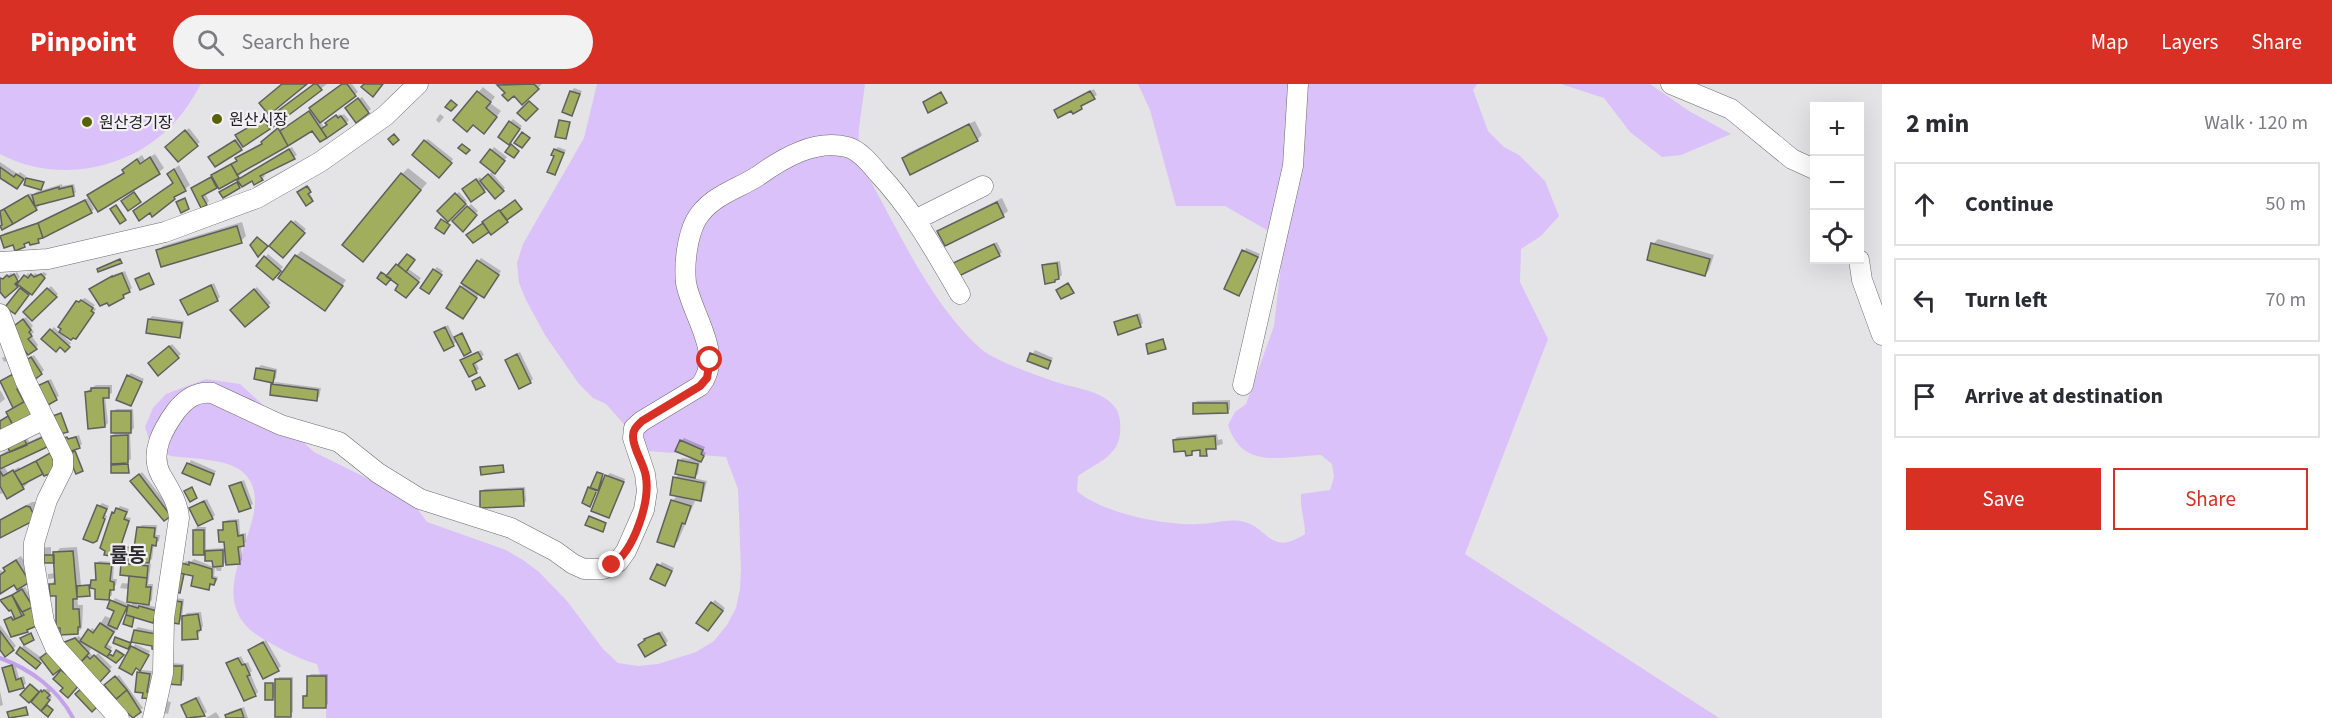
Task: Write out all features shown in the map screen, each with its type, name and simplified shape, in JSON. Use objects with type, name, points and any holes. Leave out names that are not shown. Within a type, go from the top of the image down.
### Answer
[{"type":"street","points":[[0,262],[48,259],[165,232],[257,198],[320,162],[385,116],[418,84]]},
{"type":"street","points":[[1243,385],[1293,166],[1298,84]]},
{"type":"street","points":[[1671,84],[1731,109],[1792,159],[1810,167]]},
{"type":"street","points":[[153,718],[163,673],[164,618],[180,518],[178,507],[158,468],[156,452],[167,423],[192,395],[203,392],[212,393],[281,425],[332,439],[378,473],[420,499],[528,536],[584,568],[603,569],[618,562],[626,551],[644,510],[647,491],[645,474],[633,438],[634,428],[700,386],[707,378],[710,369],[709,353],[686,276],[690,235],[696,220],[707,205],[718,197],[744,185],[778,162],[805,150],[830,145],[852,149],[867,160],[899,195],[916,219],[960,294]]},
{"type":"street","points":[[916,219],[984,186]]},
{"type":"street","points":[[1860,264],[1862,280],[1882,335]]},
{"type":"street","points":[[0,314],[15,356],[63,457],[61,474],[47,500],[34,543],[34,563],[44,622],[55,647],[119,718]]},
{"type":"street","points":[[0,441],[44,419]]},
{"type":"shaded area","name":"원산경기장","points":[[0,84],[201,84],[178,119],[151,143],[131,155],[110,163],[66,170],[21,163],[0,154]]},
{"type":"shaded area","points":[[597,84],[865,84],[858,151],[866,173],[904,243],[946,311],[963,331],[988,354],[1039,376],[1098,394],[1112,403],[1117,410],[1120,430],[1115,448],[1105,459],[1078,476],[1077,491],[1102,506],[1152,520],[1185,524],[1240,521],[1250,524],[1270,538],[1283,543],[1305,534],[1301,494],[1330,490],[1334,477],[1332,464],[1321,455],[1266,458],[1254,455],[1243,449],[1235,440],[1228,425],[1235,412],[1246,404],[1274,326],[1284,240],[1225,206],[1176,206],[1150,110],[1138,84],[1477,84],[1473,90],[1488,131],[1504,147],[1519,155],[1545,181],[1559,216],[1541,236],[1521,249],[1520,282],[1548,339],[1465,554],[1719,718],[326,718],[327,699],[317,664],[289,653],[253,632],[243,622],[235,604],[234,585],[255,507],[254,489],[245,474],[230,465],[210,460],[171,456],[151,445],[145,427],[153,408],[166,394],[206,379],[240,384],[314,452],[411,500],[427,522],[506,550],[523,560],[539,572],[567,601],[603,649],[618,663],[638,666],[658,664],[696,652],[714,641],[727,625],[736,608],[741,569],[738,489],[726,457],[648,451],[606,404],[593,398],[579,384],[545,335],[519,283],[517,263],[523,244],[584,138]]},
{"type":"shaded area","points":[[1561,84],[1650,84],[1689,111],[1731,134],[1681,155],[1662,157],[1630,132],[1604,98]]},
{"type":"building","points":[[282,84],[307,84],[269,115],[259,103]]},
{"type":"building","points":[[314,84],[322,90],[273,127],[267,119]]},
{"type":"building","points":[[342,84],[347,84],[356,96],[320,123],[309,108]]},
{"type":"building","points":[[364,84],[383,84],[373,97],[361,87]]},
{"type":"building","points":[[534,84],[539,89],[522,105],[514,96],[508,101],[502,95],[505,93],[497,85]]},
{"type":"building","points":[[477,91],[491,102],[486,108],[497,117],[484,134],[473,125],[467,132],[453,120]]},
{"type":"building","points":[[570,91],[580,94],[572,116],[562,112]]},
{"type":"building","points":[[1090,91],[1095,99],[1081,106],[1082,109],[1073,114],[1071,111],[1058,118],[1054,110]]},
{"type":"building","points":[[941,92],[947,103],[928,113],[923,102]]},
{"type":"building","points":[[358,98],[369,113],[356,123],[345,108]]},
{"type":"building","points":[[451,100],[457,105],[451,111],[445,107]]},
{"type":"building","points":[[529,101],[538,109],[526,121],[517,113]]},
{"type":"building","points":[[309,111],[327,138],[320,142],[312,131],[288,146],[280,131]]},
{"type":"building","points":[[336,115],[338,118],[341,116],[347,124],[327,138],[321,129]]},
{"type":"building","points":[[263,119],[270,129],[243,147],[235,135]]},
{"type":"building","points":[[559,120],[570,122],[566,139],[555,137]]},
{"type":"building","points":[[509,121],[520,129],[509,145],[498,137]]},
{"type":"building","points":[[969,124],[978,141],[910,175],[902,158]]},
{"type":"building","points":[[278,128],[288,146],[237,175],[231,164],[237,161],[235,158],[262,144],[261,142]]},
{"type":"building","points":[[185,130],[198,146],[178,162],[165,147]]},
{"type":"building","points":[[522,132],[530,138],[522,148],[514,143]]},
{"type":"building","points":[[394,134],[399,140],[393,145],[388,139]]},
{"type":"building","points":[[235,140],[242,150],[215,167],[208,157]]},
{"type":"building","points":[[424,140],[452,163],[439,178],[412,155]]},
{"type":"building","points":[[462,144],[470,150],[466,154],[458,148]]},
{"type":"building","points":[[511,144],[519,151],[514,158],[505,152]]},
{"type":"building","points":[[289,149],[295,159],[260,176],[263,180],[254,185],[252,181],[242,187],[237,180]]},
{"type":"building","points":[[490,149],[505,161],[495,174],[480,162]]},
{"type":"building","points":[[554,149],[564,153],[555,175],[547,172],[554,156],[551,155]]},
{"type":"building","points":[[150,157],[160,174],[98,212],[87,195],[124,173],[122,170],[137,159],[140,164]]},
{"type":"building","points":[[231,164],[239,178],[219,189],[211,175]]},
{"type":"building","points":[[0,167],[14,177],[16,174],[24,179],[17,189],[0,178]]},
{"type":"building","points":[[174,169],[186,191],[174,197],[175,199],[152,217],[150,213],[139,221],[133,211],[173,183],[167,174]]},
{"type":"building","points":[[401,173],[421,190],[363,262],[342,245]]},
{"type":"building","points":[[488,174],[504,191],[495,199],[480,181]]},
{"type":"building","points":[[211,177],[217,188],[202,196],[207,205],[201,208],[191,188]]},
{"type":"building","points":[[26,178],[44,182],[41,190],[24,185]]},
{"type":"building","points":[[476,179],[485,192],[471,202],[462,189]]},
{"type":"building","points":[[237,182],[240,188],[223,198],[219,192]]},
{"type":"building","points":[[72,186],[74,196],[35,206],[32,195],[59,187],[59,189]]},
{"type":"building","points":[[307,186],[311,192],[308,194],[313,201],[306,206],[297,192]]},
{"type":"building","points":[[134,192],[141,202],[128,211],[121,201]]},
{"type":"building","points":[[455,193],[466,204],[448,222],[437,211]]},
{"type":"building","points":[[28,195],[37,210],[13,224],[4,209]]},
{"type":"building","points":[[185,198],[189,209],[181,213],[176,202]]},
{"type":"building","points":[[85,200],[92,213],[43,238],[38,223]]},
{"type":"building","points":[[515,200],[522,209],[507,220],[500,211]]},
{"type":"building","points":[[997,202],[1004,217],[945,246],[937,231]]},
{"type":"building","points":[[116,205],[126,220],[120,224],[110,209]]},
{"type":"building","points":[[467,206],[477,215],[463,232],[452,221]]},
{"type":"building","points":[[4,209],[13,224],[2,230],[0,211]]},
{"type":"building","points":[[499,210],[508,222],[491,235],[482,222]]},
{"type":"building","points":[[441,219],[450,225],[444,234],[435,228]]},
{"type":"building","points":[[291,221],[305,233],[283,258],[269,246]]},
{"type":"building","points":[[38,223],[43,238],[38,239],[39,243],[30,245],[29,242],[24,244],[25,247],[15,251],[13,245],[4,248],[0,236]]},
{"type":"building","points":[[483,223],[489,232],[473,243],[466,235]]},
{"type":"building","points":[[237,226],[242,243],[161,267],[156,250]]},
{"type":"building","points":[[257,237],[268,246],[258,257],[250,245]]},
{"type":"building","points":[[1651,243],[1710,259],[1705,276],[1647,260]]},
{"type":"building","points":[[994,244],[1000,256],[957,277],[951,264]]},
{"type":"building","points":[[1242,250],[1258,257],[1239,296],[1224,289]]},
{"type":"building","points":[[407,254],[415,260],[406,272],[398,265]]},
{"type":"building","points":[[295,255],[343,286],[325,311],[278,278]]},
{"type":"building","points":[[264,256],[281,271],[273,280],[256,266]]},
{"type":"building","points":[[120,259],[122,263],[98,272],[97,269]]},
{"type":"building","points":[[477,260],[499,275],[484,298],[461,283]]},
{"type":"building","points":[[1057,263],[1059,279],[1045,284],[1042,265]]},
{"type":"building","points":[[396,264],[419,282],[406,298],[395,290],[398,285],[386,276]]},
{"type":"building","points":[[433,269],[442,275],[429,294],[420,288]]},
{"type":"building","points":[[381,272],[391,279],[386,285],[377,278]]},
{"type":"building","points":[[122,273],[130,292],[109,306],[107,303],[100,306],[89,289]]},
{"type":"building","points":[[149,273],[154,284],[140,290],[135,279]]},
{"type":"building","points":[[14,274],[18,281],[15,284],[18,287],[5,298],[0,292],[0,278]]},
{"type":"building","points":[[31,274],[34,277],[41,274],[45,278],[32,295],[17,284],[24,275],[28,278]]},
{"type":"building","points":[[1068,283],[1074,293],[1061,299],[1056,290]]},
{"type":"building","points":[[211,285],[218,301],[188,315],[180,300]]},
{"type":"building","points":[[460,286],[477,298],[463,319],[446,308]]},
{"type":"building","points":[[20,288],[29,295],[15,314],[5,307]]},
{"type":"building","points":[[47,288],[57,297],[32,321],[23,312]]},
{"type":"building","points":[[254,289],[269,307],[245,327],[230,310]]},
{"type":"building","points":[[81,300],[93,308],[91,311],[94,313],[76,339],[71,340],[59,332],[61,329],[58,327],[76,301]]},
{"type":"building","points":[[1137,315],[1141,327],[1118,335],[1114,322]]},
{"type":"building","points":[[23,319],[31,330],[29,332],[32,336],[28,339],[37,349],[28,355],[9,330]]},
{"type":"building","points":[[148,319],[182,323],[180,338],[146,333]]},
{"type":"building","points":[[445,327],[454,346],[444,351],[434,332]]},
{"type":"building","points":[[50,329],[70,347],[65,352],[60,347],[56,352],[41,339]]},
{"type":"building","points":[[462,333],[471,352],[464,356],[454,337]]},
{"type":"building","points":[[1163,339],[1166,349],[1148,354],[1146,344]]},
{"type":"building","points":[[169,346],[179,358],[158,376],[148,363]]},
{"type":"building","points":[[478,352],[482,359],[473,364],[477,373],[469,377],[460,360]]},
{"type":"building","points":[[1030,353],[1051,361],[1048,369],[1027,361]]},
{"type":"building","points":[[517,354],[531,383],[519,389],[505,360]]},
{"type":"building","points":[[31,357],[42,374],[34,380],[22,363]]},
{"type":"building","points":[[256,368],[275,371],[273,383],[254,379]]},
{"type":"building","points":[[15,373],[23,386],[17,389],[24,402],[13,408],[0,381]]},
{"type":"building","points":[[127,375],[142,382],[131,406],[116,400]]},
{"type":"building","points":[[480,377],[485,386],[476,390],[472,381]]},
{"type":"building","points":[[48,381],[57,400],[48,405],[33,388]]},
{"type":"building","points":[[271,384],[318,390],[317,401],[270,395]]},
{"type":"building","points":[[91,388],[109,388],[109,398],[103,398],[105,427],[88,429],[85,392],[91,391]]},
{"type":"building","points":[[27,400],[35,415],[14,427],[6,412]]},
{"type":"building","points":[[1193,403],[1227,403],[1228,413],[1193,414]]},
{"type":"building","points":[[111,411],[131,411],[131,433],[111,433]]},
{"type":"building","points":[[61,413],[68,432],[61,434],[50,417]]},
{"type":"building","points":[[8,416],[12,424],[0,431],[0,421]]},
{"type":"building","points":[[22,434],[27,445],[10,452],[5,442]]},
{"type":"building","points":[[128,435],[128,463],[111,464],[111,436]]},
{"type":"building","points":[[45,436],[49,446],[0,469],[0,456]]},
{"type":"building","points":[[1215,436],[1216,449],[1206,449],[1207,456],[1200,456],[1200,450],[1192,451],[1192,455],[1186,456],[1185,451],[1174,452],[1173,440]]},
{"type":"building","points":[[67,437],[68,439],[76,437],[80,448],[63,454],[59,439]]},
{"type":"building","points":[[680,440],[703,450],[701,454],[704,456],[701,462],[675,451]]},
{"type":"building","points":[[75,451],[83,471],[76,474],[67,454]]},
{"type":"building","points":[[50,453],[57,467],[55,472],[44,476],[36,461]]},
{"type":"building","points":[[678,460],[698,464],[695,478],[675,474]]},
{"type":"building","points":[[36,461],[43,474],[22,485],[14,472]]},
{"type":"building","points":[[187,463],[214,474],[210,485],[182,473]]},
{"type":"building","points":[[128,464],[129,473],[111,473],[111,465]]},
{"type":"building","points":[[503,465],[504,472],[481,475],[480,467]]},
{"type":"building","points":[[13,470],[24,489],[7,499],[0,486],[0,471],[3,476]]},
{"type":"building","points":[[597,472],[603,474],[598,491],[590,488]]},
{"type":"building","points":[[139,474],[171,516],[164,521],[130,481]]},
{"type":"building","points":[[605,475],[624,482],[609,518],[591,511]]},
{"type":"building","points":[[673,477],[704,483],[701,501],[670,495]]},
{"type":"building","points":[[241,482],[251,508],[239,512],[229,486]]},
{"type":"building","points":[[192,487],[197,498],[190,502],[184,491]]},
{"type":"building","points":[[588,487],[597,490],[590,507],[582,503]]},
{"type":"building","points":[[523,489],[524,506],[480,508],[480,491]]},
{"type":"building","points":[[671,500],[691,506],[685,524],[682,523],[674,547],[657,542]]},
{"type":"building","points":[[204,501],[213,519],[198,526],[189,508]]},
{"type":"building","points":[[97,505],[107,509],[97,541],[93,543],[83,539]]},
{"type":"building","points":[[26,506],[30,507],[35,517],[33,521],[0,538],[0,520]]},
{"type":"building","points":[[116,508],[127,512],[124,519],[129,521],[119,551],[114,549],[110,556],[104,555],[105,551],[100,548],[112,512],[114,513]]},
{"type":"building","points":[[589,516],[606,523],[603,532],[585,525]]},
{"type":"building","points":[[236,521],[238,536],[243,535],[244,546],[238,547],[240,564],[226,565],[224,542],[219,542],[218,530],[223,530],[223,522]]},
{"type":"building","points":[[137,527],[155,528],[156,546],[152,545],[149,563],[123,560],[125,547],[134,548]]},
{"type":"building","points":[[193,530],[204,530],[204,555],[193,555]]},
{"type":"building","points":[[223,550],[223,566],[213,567],[212,561],[205,561],[205,551]]},
{"type":"building","points":[[73,551],[77,599],[73,599],[73,609],[79,609],[80,627],[78,627],[78,634],[60,635],[60,628],[56,628],[56,596],[50,596],[49,584],[55,584],[53,552]]},
{"type":"building","points":[[44,555],[54,555],[54,563],[44,563]]},
{"type":"building","points":[[16,560],[30,582],[17,590],[14,585],[0,594],[0,575],[5,571],[3,568]]},
{"type":"building","points":[[189,562],[212,569],[212,578],[216,579],[214,585],[210,584],[209,590],[191,586],[193,576],[179,573],[181,563],[189,565]]},
{"type":"building","points":[[95,563],[112,564],[110,581],[114,582],[114,590],[110,590],[109,600],[95,599],[95,589],[90,588],[91,580],[96,580]]},
{"type":"building","points":[[121,563],[148,566],[147,578],[120,575]]},
{"type":"building","points":[[657,564],[672,571],[665,586],[650,579]]},
{"type":"building","points":[[176,572],[184,574],[180,593],[172,591]]},
{"type":"building","points":[[129,576],[147,578],[146,587],[151,587],[149,605],[127,602]]},
{"type":"building","points":[[89,585],[90,596],[77,597],[77,586]]},
{"type":"building","points":[[22,589],[33,607],[22,612],[12,595]]},
{"type":"building","points":[[12,595],[22,616],[15,619],[11,610],[9,611],[0,600]]},
{"type":"building","points":[[110,600],[127,607],[117,629],[108,625],[114,611],[107,608]]},
{"type":"building","points":[[169,600],[182,602],[179,624],[167,622]]},
{"type":"building","points":[[711,602],[723,611],[708,631],[696,623]]},
{"type":"building","points":[[128,605],[157,611],[153,623],[126,615]]},
{"type":"building","points":[[35,606],[39,625],[27,630],[28,632],[11,637],[4,620],[11,617],[13,620],[24,615],[22,612]]},
{"type":"building","points":[[198,614],[201,630],[197,631],[198,639],[182,640],[182,616]]},
{"type":"building","points":[[126,615],[134,617],[132,627],[123,624]]},
{"type":"building","points":[[100,623],[114,632],[105,647],[111,651],[107,657],[80,641],[88,629],[93,633]]},
{"type":"building","points":[[134,630],[162,635],[159,651],[152,649],[152,646],[131,642]]},
{"type":"building","points":[[0,631],[14,650],[5,657],[0,650]]},
{"type":"building","points":[[31,633],[34,640],[24,645],[20,638]]},
{"type":"building","points":[[659,633],[666,645],[645,657],[638,645],[644,639]]},
{"type":"building","points":[[115,637],[131,643],[128,649],[113,643]]},
{"type":"building","points":[[75,638],[89,653],[79,664],[57,645]]},
{"type":"building","points":[[263,642],[279,671],[263,679],[248,650]]},
{"type":"building","points":[[131,646],[149,655],[140,671],[136,668],[132,675],[119,668]]},
{"type":"building","points":[[20,647],[41,663],[36,669],[16,653]]},
{"type":"building","points":[[116,650],[124,655],[116,663],[107,657],[109,654],[113,656]]},
{"type":"building","points":[[49,651],[62,668],[53,675],[40,658]]},
{"type":"building","points":[[94,655],[110,671],[99,683],[79,664],[87,656],[90,659]]},
{"type":"building","points":[[238,658],[242,665],[245,664],[250,675],[247,676],[256,696],[244,701],[226,663]]},
{"type":"building","points":[[12,665],[16,680],[21,678],[24,688],[9,692],[2,668]]},
{"type":"building","points":[[167,666],[182,666],[181,685],[166,684]]},
{"type":"building","points":[[61,670],[66,674],[67,672],[80,684],[68,698],[60,691],[63,688],[53,679]]},
{"type":"building","points":[[137,672],[150,674],[147,692],[154,693],[153,699],[142,698],[143,693],[135,692]]},
{"type":"building","points":[[115,676],[127,690],[116,699],[104,685]]},
{"type":"building","points":[[307,676],[326,676],[326,708],[303,708],[303,696],[307,696]]},
{"type":"building","points":[[275,679],[291,679],[291,717],[275,717]]},
{"type":"building","points":[[265,683],[273,683],[273,700],[265,700]]},
{"type":"building","points":[[30,684],[39,692],[29,703],[20,695]]},
{"type":"building","points":[[83,687],[99,705],[92,712],[75,694]]},
{"type":"building","points":[[41,690],[50,695],[47,698],[50,700],[41,711],[31,702]]},
{"type":"building","points":[[127,690],[141,712],[133,718],[114,701]]},
{"type":"building","points":[[196,698],[205,716],[187,718],[181,705]]},
{"type":"building","points":[[47,705],[53,710],[48,717],[41,711]]},
{"type":"building","points":[[26,707],[28,715],[9,718],[7,712]]},
{"type":"building","points":[[241,709],[244,718],[226,718],[225,715]]},
{"type":"waterway","points":[[0,658],[42,681],[59,698],[73,718]]},
{"type":"place","name":"원산시장","points":[[217,119]]},
{"type":"place","name":"원산경기장","points":[[87,122]]},
{"type":"district","name":"률동","points":[[128,555]]},
{"type":"route","points":[[612,565],[618,562],[626,551],[644,510],[647,491],[645,474],[634,444],[634,428],[700,386],[707,378],[710,360]]}]
